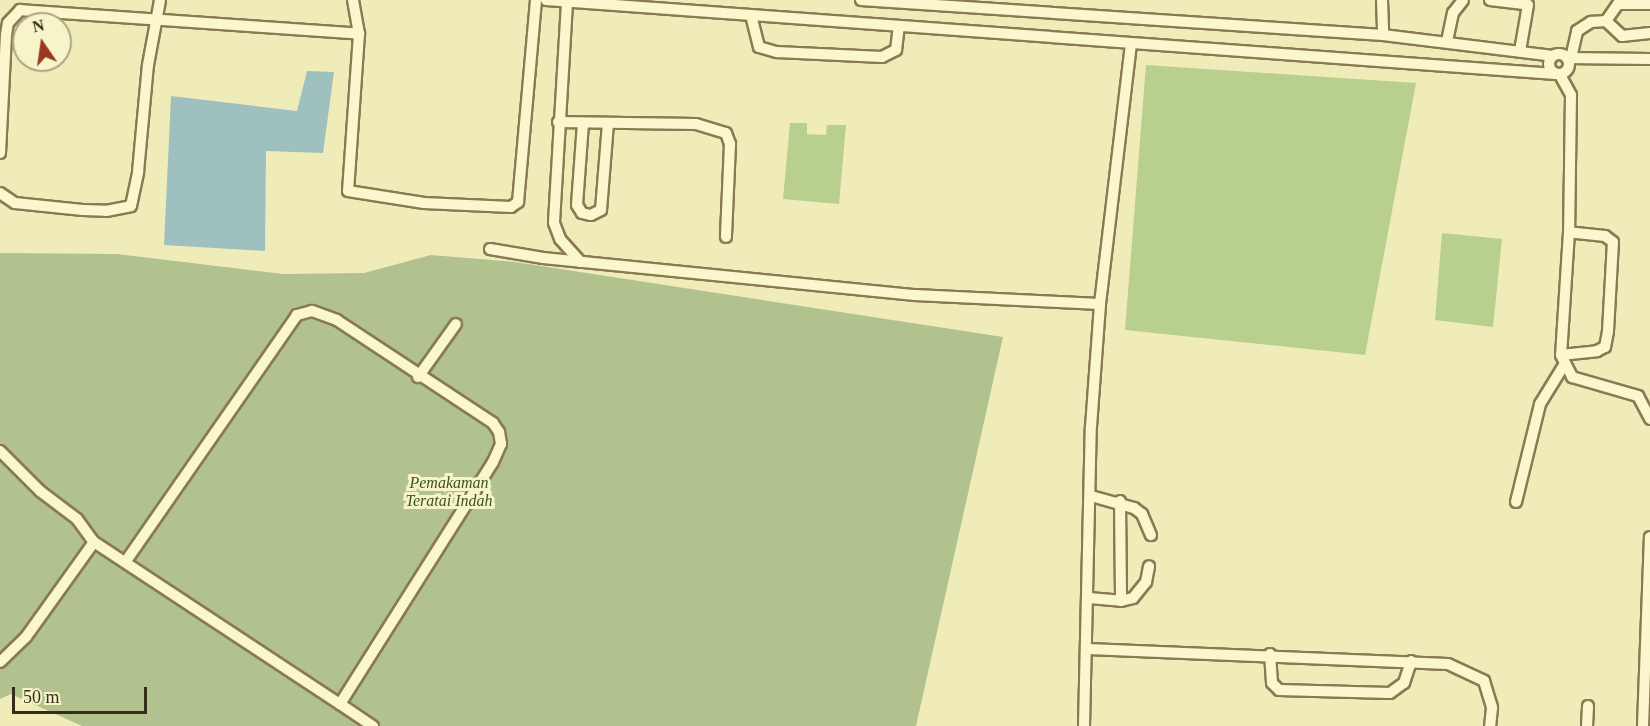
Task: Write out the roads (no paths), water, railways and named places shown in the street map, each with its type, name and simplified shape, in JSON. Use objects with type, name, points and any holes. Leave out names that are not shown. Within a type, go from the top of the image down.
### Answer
[{"type":"lane","points":[[0,193],[15,202],[83,210],[106,211],[131,206],[160,0]]},
{"type":"lane","points":[[352,0],[359,34],[348,191],[424,204],[511,207],[518,202],[536,0]]},
{"type":"lane","points":[[546,0],[1557,74],[1568,68],[1577,31],[1591,22],[1606,21],[1622,36],[1650,33]]},
{"type":"lane","points":[[861,0],[1383,35],[1447,41],[1569,58],[1650,59]]},
{"type":"lane","points":[[1016,12],[1017,0]]},
{"type":"lane","points":[[1382,0],[1383,35]]},
{"type":"lane","points":[[1447,41],[1453,13],[1463,0]]},
{"type":"lane","points":[[1490,0],[1528,5],[1520,51]]},
{"type":"lane","points":[[567,3],[558,123],[554,223],[560,238],[581,262]]},
{"type":"lane","points":[[1606,21],[1618,4],[1650,4]]},
{"type":"lane","points":[[0,153],[6,35],[13,16],[20,10],[359,34]]},
{"type":"lane","points":[[752,15],[759,47],[789,53],[861,58],[891,55],[896,50],[899,26]]},
{"type":"lane","points":[[1084,726],[1100,304],[1131,44]]},
{"type":"lane","points":[[1515,502],[1540,404],[1562,360],[1569,232],[1571,95],[1549,66],[1552,56]]},
{"type":"lane","points":[[558,123],[696,123],[726,134],[730,144],[726,237]]},
{"type":"lane","points":[[583,123],[578,204],[582,213],[591,215],[601,210],[608,123]]},
{"type":"lane","points":[[1562,360],[1605,347],[1609,320],[1613,242],[1605,236],[1569,232]]},
{"type":"lane","points":[[490,249],[581,262],[915,295],[1100,304]]},
{"type":"lane","points":[[126,561],[297,315],[312,311],[337,320],[418,376],[493,423],[501,444],[340,704]]},
{"type":"lane","points":[[418,376],[456,324]]},
{"type":"lane","points":[[1562,360],[1572,377],[1638,396],[1650,396]]},
{"type":"lane","points":[[1638,396],[1650,419]]},
{"type":"lane","points":[[0,451],[40,491],[77,519],[94,542],[373,726]]},
{"type":"lane","points":[[1091,496],[1120,501],[1142,514],[1151,536]]},
{"type":"lane","points":[[1120,501],[1121,601]]},
{"type":"lane","points":[[1643,726],[1650,537]]},
{"type":"lane","points":[[0,662],[26,637],[94,542]]},
{"type":"lane","points":[[1089,598],[1121,601],[1141,591],[1149,566]]},
{"type":"lane","points":[[1088,650],[1270,654],[1448,664],[1478,676],[1487,688],[1492,708],[1490,726]]},
{"type":"lane","points":[[1270,654],[1272,683],[1279,690],[1396,691],[1404,683],[1411,661]]},
{"type":"lane","points":[[1587,726],[1588,706]]},
{"type":"water","points":[[307,71],[334,72],[323,153],[266,151],[265,251],[164,245],[171,96],[297,111]]},
{"type":"park label","name":"Pemakaman Teratai Indah","points":[[449,492]]}]
